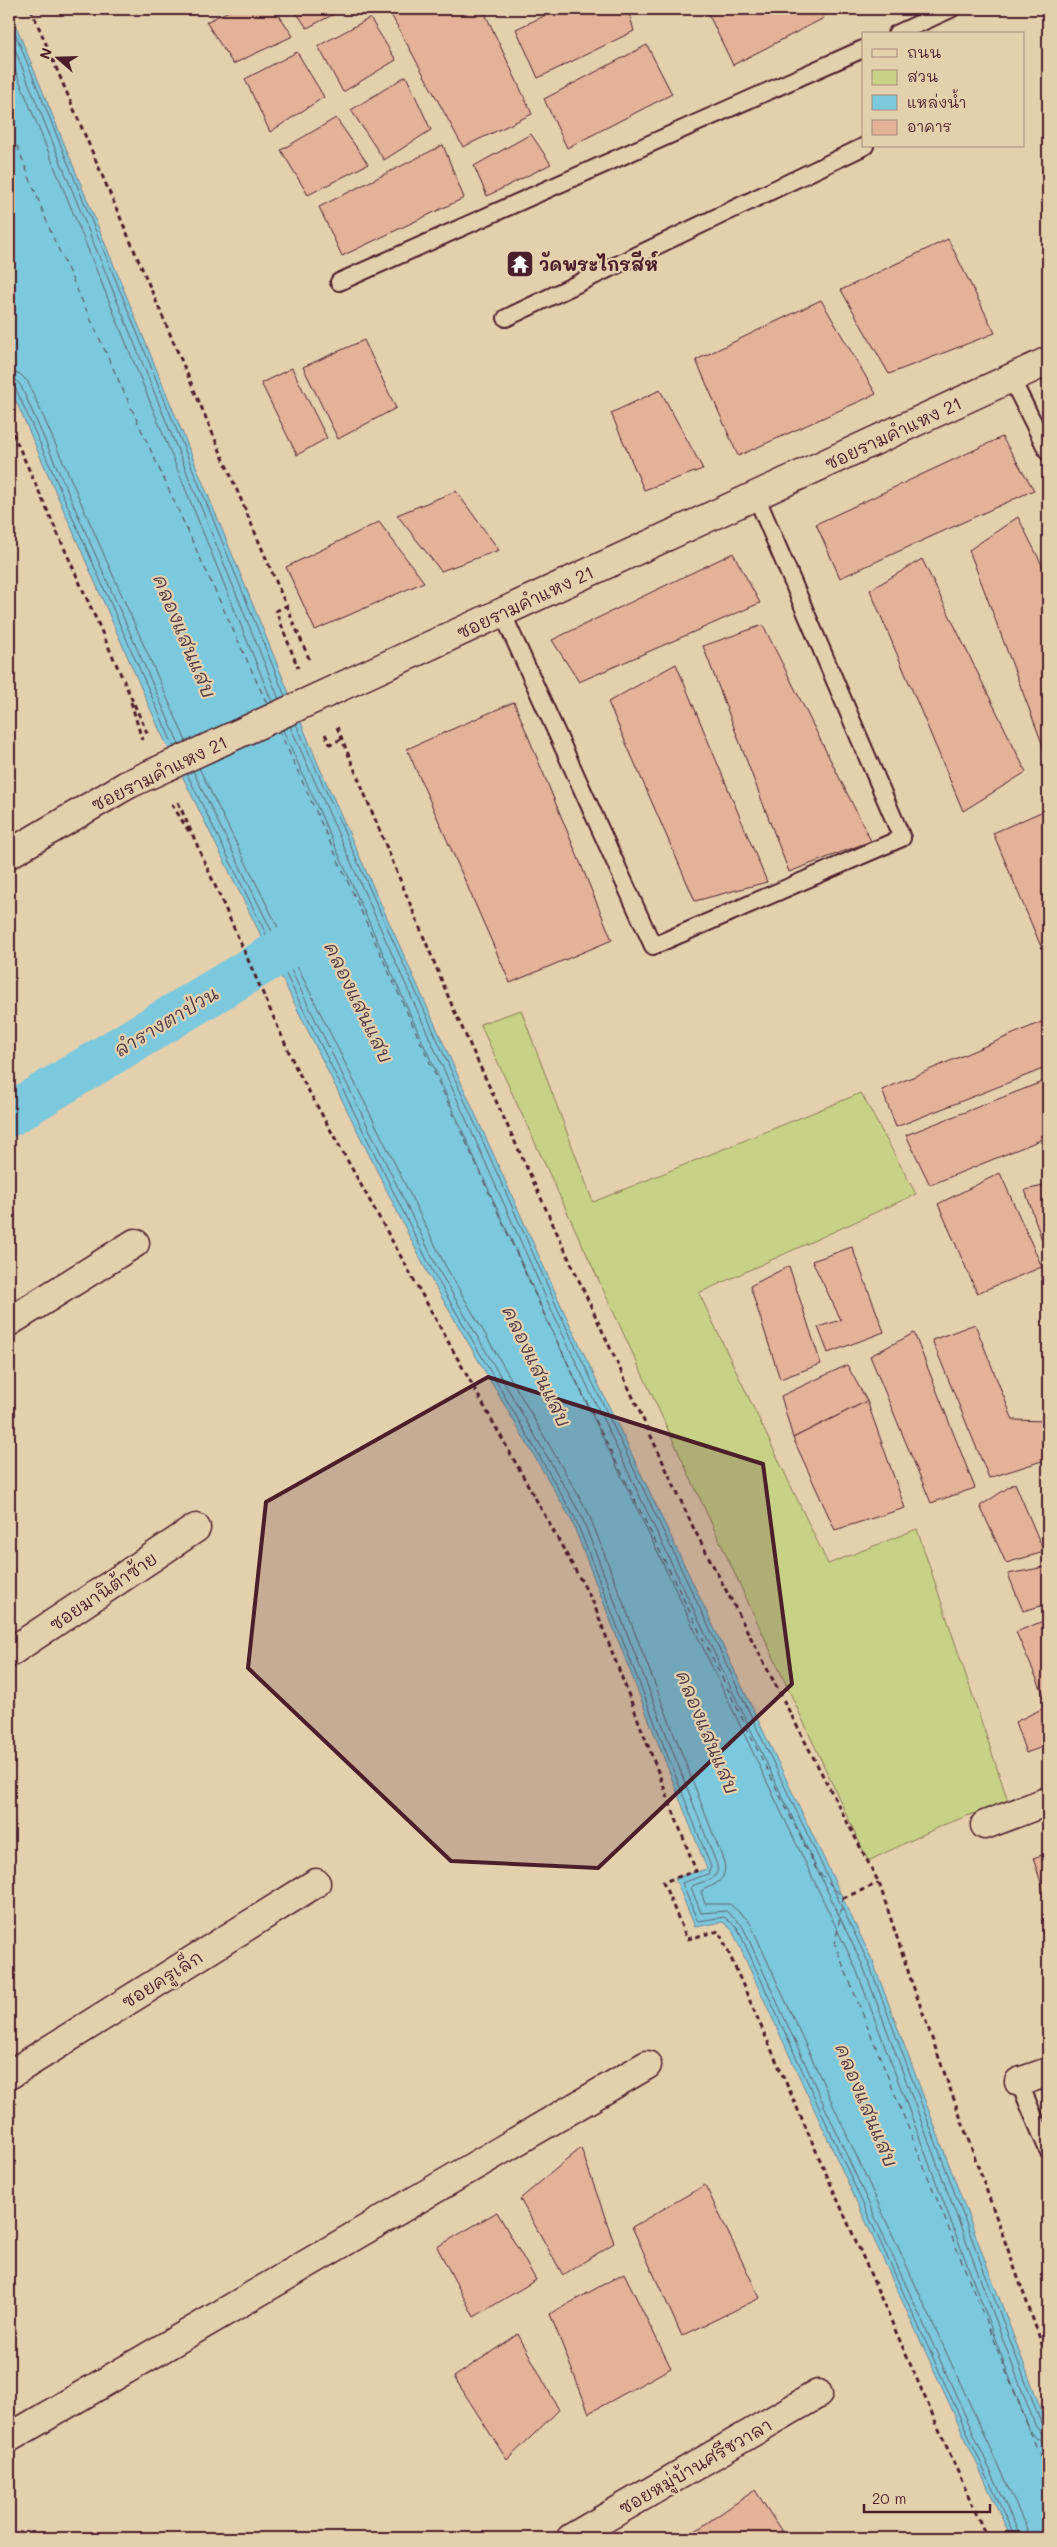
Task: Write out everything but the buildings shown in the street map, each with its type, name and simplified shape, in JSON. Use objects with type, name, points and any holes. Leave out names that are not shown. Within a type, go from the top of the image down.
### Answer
[{"type":"street","name":"ซอยรามคำแหง 21","points":[[9,854],[152,772],[1048,361]]},
{"type":"street","points":[[9,1322],[135,1243]]},
{"type":"street","name":"ซอยมานิต้าซ้าย","points":[[9,1653],[196,1528]]},
{"type":"street","points":[[985,1826],[1048,1801]]},
{"type":"street","name":"ซอยครูเล็ก","points":[[9,2075],[316,1883]]},
{"type":"street","points":[[9,2438],[647,2065]]},
{"type":"street","points":[[1019,2082],[1048,2072]]},
{"type":"street","name":"ซอยหมู่บ้านศรีชวาลา","points":[[571,2538],[818,2394]]},
{"type":"lane","points":[[900,32],[951,9]]},
{"type":"lane","points":[[339,282],[862,49]]},
{"type":"lane","points":[[506,318],[862,147]]},
{"type":"lane","points":[[1011,378],[1048,452]]},
{"type":"lane","points":[[502,612],[652,946],[902,838],[756,496]]},
{"type":"lane","points":[[1019,2082],[1048,2150]]},
{"type":"path","points":[[31,9],[314,668]]},
{"type":"path","points":[[9,425],[151,742]]},
{"type":"path","points":[[288,606],[276,611],[310,701]]},
{"type":"path","points":[[127,690],[152,772],[198,846]]},
{"type":"path","points":[[335,721],[452,1008],[693,1527],[879,1884],[911,1980],[1048,2361]]},
{"type":"path","points":[[174,794],[296,1068],[593,1602],[696,1871],[663,1882],[687,1939],[719,1931],[987,2538]]},
{"type":"path","points":[[843,1898],[879,1884]]},
{"type":"highlighted area","points":[[488,1377],[763,1464],[792,1684],[598,1868],[451,1861],[248,1668],[266,1502]]},
{"type":"green space","points":[[521,1010],[593,1202],[861,1093],[916,1194],[699,1293],[828,1564],[917,1529],[1008,1801],[943,1825],[868,1861],[480,1024]]},
{"type":"water","name":"คลองแสนแสบ","points":[[9,9],[318,764],[565,1314],[873,1962],[1048,2428],[1048,2538],[1011,2538],[732,1930],[723,1922],[695,1927],[675,1878],[707,1869],[571,1519],[428,1274],[160,731],[9,385]]},
{"type":"waterway","name":"ลำรางตาป่วน","points":[[9,1115],[323,926]]},
{"type":"ferry route","points":[[9,125],[52,235],[268,706]]},
{"type":"ferry route","points":[[279,730],[547,1321],[816,1869],[843,1898],[835,1945],[1048,2476]]},
{"type":"place","name":"วัดพระไกรสีห์","points":[[520,264]]}]
